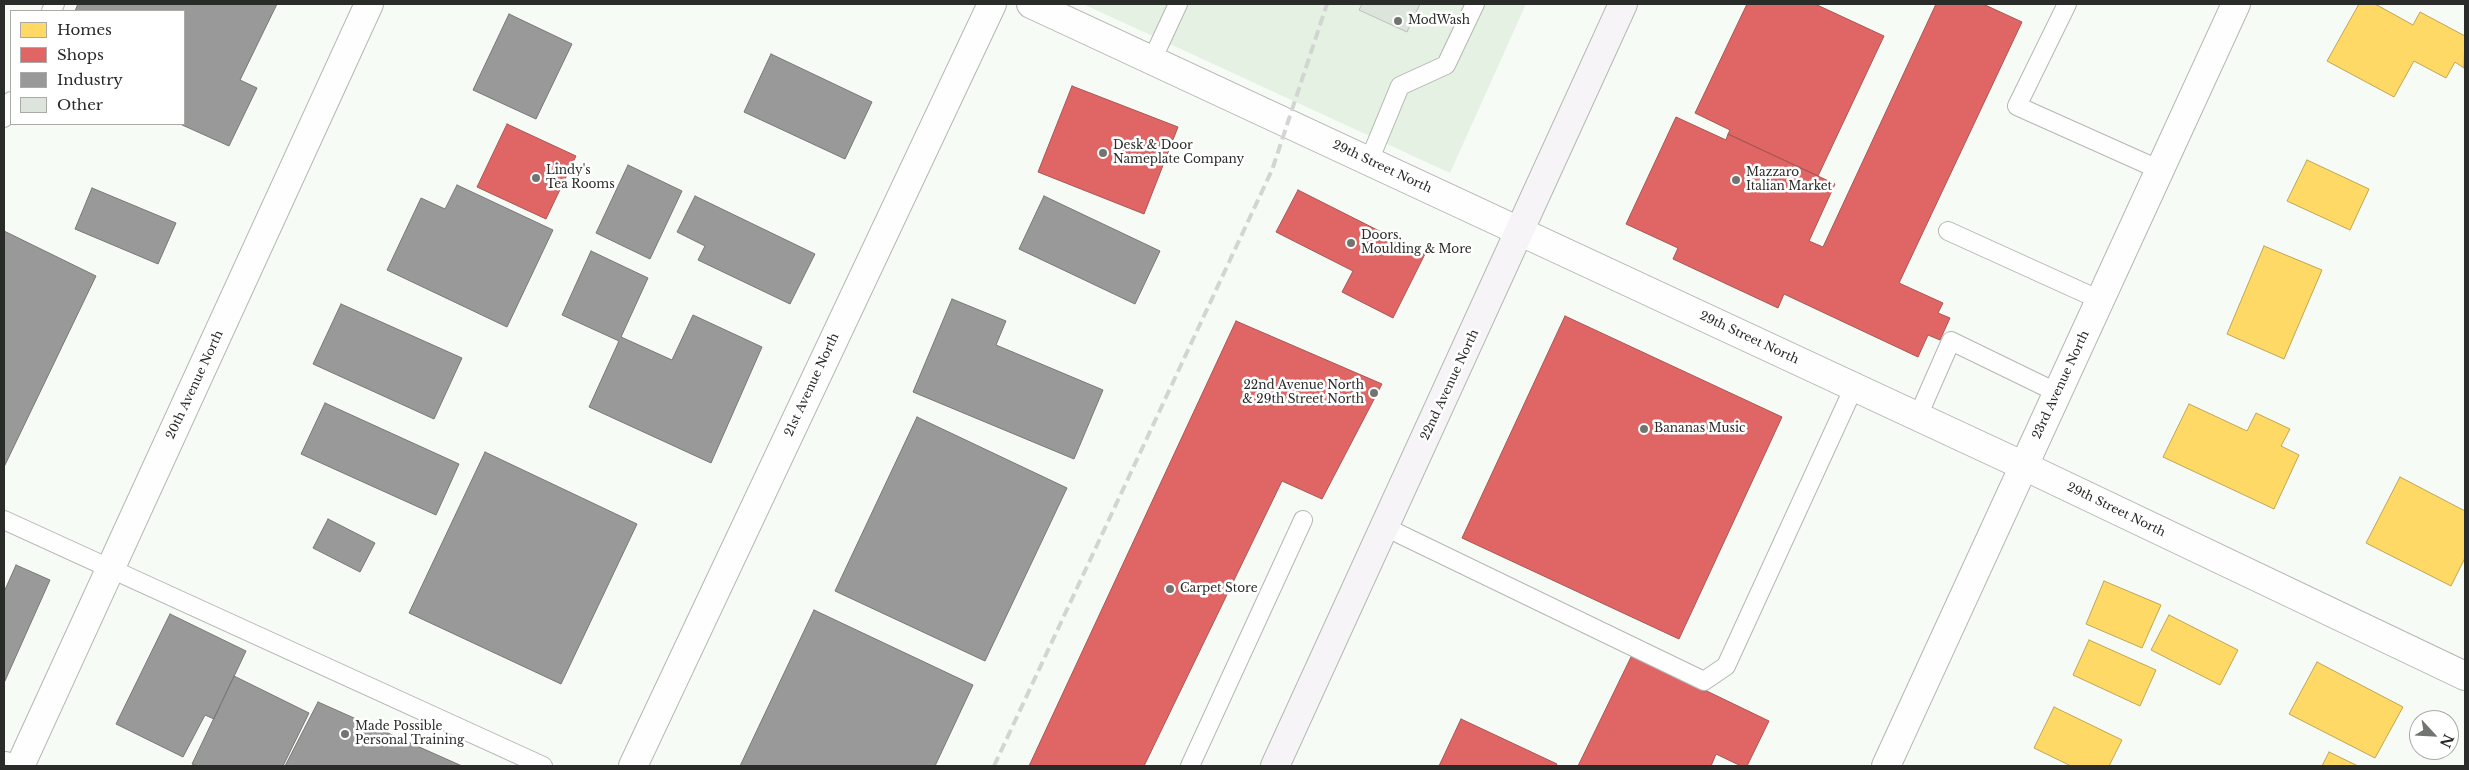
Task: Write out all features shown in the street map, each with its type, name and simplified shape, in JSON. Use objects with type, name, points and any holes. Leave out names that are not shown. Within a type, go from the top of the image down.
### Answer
[{"type":"main road","name":"22nd Avenue North","points":[[1275,766],[1623,4]]},
{"type":"street","name":"20th Avenue North","points":[[20,766],[369,4]]},
{"type":"street","name":"21st Avenue North","points":[[633,766],[992,4]]},
{"type":"street","name":"29th Street North","points":[[1031,4],[1918,416],[2465,676]]},
{"type":"street","name":"23rd Avenue North","points":[[1886,766],[2236,4]]},
{"type":"lane","points":[[1152,60],[1178,4]]},
{"type":"lane","points":[[1369,160],[1400,86],[1446,65],[1475,4]]},
{"type":"lane","points":[[2067,4],[2017,106],[2160,170]]},
{"type":"lane","points":[[4,118],[10,103]]},
{"type":"lane","points":[[1948,232],[2100,300]]},
{"type":"lane","points":[[1918,416],[1951,341],[2058,393]]},
{"type":"lane","points":[[1385,527],[1704,681],[1726,666],[1854,387]]},
{"type":"lane","points":[[4,520],[110,570],[544,766]]},
{"type":"lane","points":[[1190,766],[1303,520]]},
{"type":"green space","points":[[1083,4],[1526,4],[1450,173]]},
{"type":"building: Homes","points":[[2359,4],[2375,4],[2413,25],[2420,12],[2465,36],[2464,68],[2455,62],[2446,78],[2414,61],[2394,97],[2327,61]]},
{"type":"building: Homes","points":[[2307,160],[2369,189],[2350,230],[2287,201]]},
{"type":"building: Homes","points":[[2264,246],[2322,270],[2284,359],[2227,334]]},
{"type":"building: Homes","points":[[2189,404],[2247,431],[2256,413],[2290,429],[2281,446],[2299,455],[2274,509],[2163,457]]},
{"type":"building: Homes","points":[[2400,477],[2465,511],[2465,558],[2451,586],[2366,543]]},
{"type":"building: Homes","points":[[2104,581],[2161,605],[2142,648],[2086,624]]},
{"type":"building: Homes","points":[[2169,615],[2238,650],[2220,685],[2151,650]]},
{"type":"building: Homes","points":[[2089,640],[2156,670],[2140,706],[2073,675]]},
{"type":"building: Homes","points":[[2317,662],[2403,707],[2375,758],[2289,714]]},
{"type":"building: Homes","points":[[2054,707],[2122,740],[2109,766],[2071,766],[2034,748]]},
{"type":"building: Homes","points":[[2329,752],[2358,766],[2322,766]]},
{"type":"building: Shops","points":[[1747,4],[1815,4],[1884,36],[1818,176],[1728,134],[1730,130],[1695,113]]},
{"type":"building: Shops","name":"Mazzaro Italian Market","points":[[1936,4],[1983,4],[2022,22],[1899,283],[1943,303],[1938,313],[1950,318],[1940,340],[1928,335],[1918,357],[1784,294],[1778,308],[1673,259],[1678,248],[1626,224],[1676,117],[1726,140],[1728,134],[1835,184],[1809,241],[1823,247]]},
{"type":"building: Shops","points":[[1072,86],[1178,127],[1144,214],[1038,172]]},
{"type":"building: Shops","points":[[507,124],[576,156],[546,219],[477,187]]},
{"type":"building: Shops","name":"Doors, Moulding & More","points":[[1298,190],[1425,254],[1393,318],[1342,292],[1353,271],[1276,232]]},
{"type":"building: Shops","points":[[1565,316],[1782,417],[1679,639],[1462,538]]},
{"type":"building: Shops","name":"Carpet Store","points":[[1236,321],[1382,384],[1322,499],[1282,481],[1144,766],[1029,766]]},
{"type":"building: Shops","points":[[1632,655],[1769,721],[1747,766],[1741,766],[1716,754],[1711,766],[1578,766]]},
{"type":"building: Shops","points":[[1461,719],[1557,764],[1556,766],[1439,766]]},
{"type":"building: Industry","points":[[78,4],[277,4],[240,80],[257,88],[229,146],[182,125],[185,125],[185,10],[75,10]]},
{"type":"building: Industry","points":[[509,14],[572,44],[536,119],[473,90]]},
{"type":"building: Industry","points":[[771,54],[872,102],[845,159],[744,112]]},
{"type":"building: Industry","points":[[628,165],[682,191],[650,259],[596,233]]},
{"type":"building: Industry","points":[[457,185],[553,230],[507,327],[387,270],[421,198],[445,209]]},
{"type":"building: Industry","points":[[92,188],[176,223],[158,264],[75,229]]},
{"type":"building: Industry","points":[[695,196],[815,254],[790,304],[698,260],[705,246],[677,232]]},
{"type":"building: Industry","points":[[1044,196],[1160,251],[1135,304],[1019,249]]},
{"type":"building: Industry","points":[[4,231],[96,276],[4,467]]},
{"type":"building: Industry","points":[[591,251],[648,278],[621,337],[672,360],[693,315],[762,347],[711,463],[589,407],[619,341],[562,315]]},
{"type":"building: Industry","points":[[952,299],[1006,321],[996,345],[1103,390],[1074,459],[913,392]]},
{"type":"building: Industry","points":[[341,304],[462,358],[434,419],[313,364]]},
{"type":"building: Industry","points":[[325,403],[459,464],[436,515],[301,454]]},
{"type":"building: Industry","points":[[917,417],[1067,488],[985,661],[835,591]]},
{"type":"building: Industry","points":[[485,452],[637,524],[561,684],[409,613]]},
{"type":"building: Industry","points":[[328,519],[375,543],[360,572],[313,548]]},
{"type":"building: Industry","points":[[16,565],[50,580],[4,683],[4,592]]},
{"type":"building: Industry","points":[[814,610],[973,685],[935,766],[740,766]]},
{"type":"building: Industry","points":[[170,614],[246,651],[214,719],[205,715],[183,757],[116,724]]},
{"type":"building: Industry","points":[[234,676],[309,713],[283,766],[198,766],[192,764]]},
{"type":"building: Industry","name":"Made Possible Personal Training","points":[[318,702],[462,766],[285,766]]},
{"type":"building: Other","name":"ModWash","points":[[1362,4],[1420,4],[1407,32],[1359,10]]},
{"type":"railway","points":[[994,766],[1272,170],[1327,4]]},
{"type":"place","name":"ModWash","points":[[1398,21]]},
{"type":"place","name":"Desk & Door Nameplate Company","points":[[1103,153]]},
{"type":"place","name":"Lindy's Tea Rooms","points":[[536,178]]},
{"type":"place","name":"Mazzaro Italian Market","points":[[1736,180]]},
{"type":"place","name":"Doors, Moulding & More","points":[[1351,243]]},
{"type":"place","name":"22nd Avenue North & 29th Street North","points":[[1374,393]]},
{"type":"place","name":"Bananas Music","points":[[1644,429]]},
{"type":"place","name":"Carpet Store","points":[[1170,589]]},
{"type":"place","name":"Made Possible Personal Training","points":[[345,734]]}]
